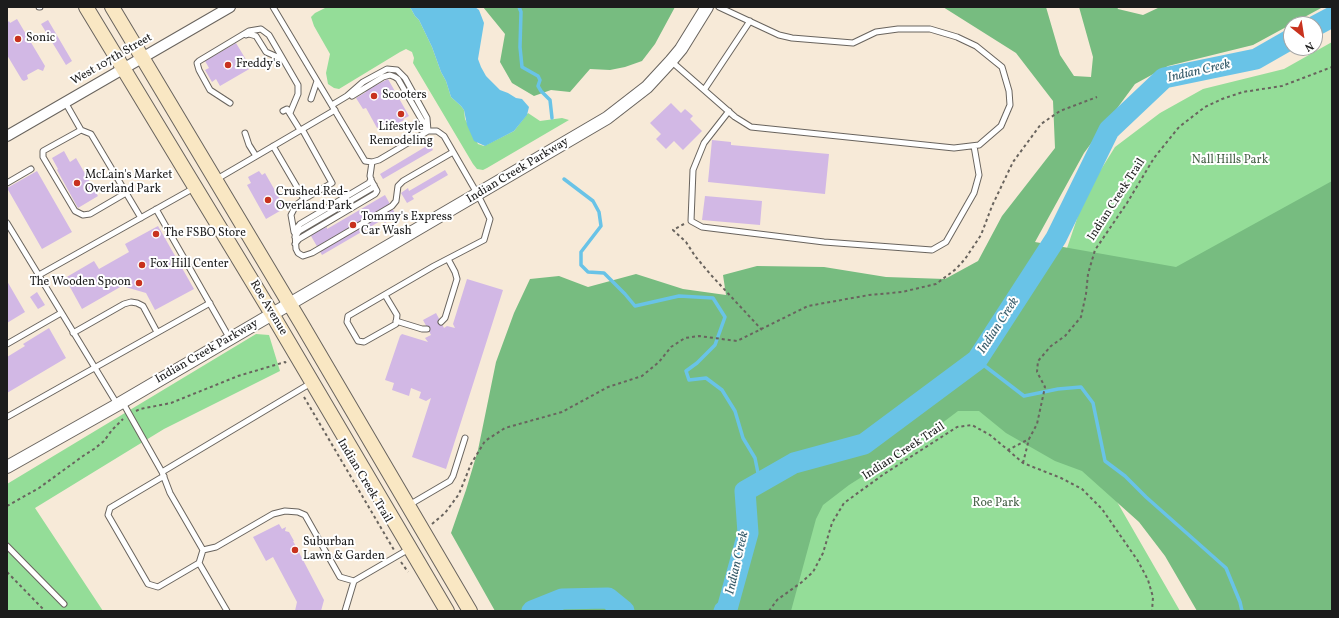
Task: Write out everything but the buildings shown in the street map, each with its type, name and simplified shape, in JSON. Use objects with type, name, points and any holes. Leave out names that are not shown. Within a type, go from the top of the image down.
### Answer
[{"type":"main road","name":"Roe Avenue","points":[[86,7],[122,69],[272,314],[444,606]]},
{"type":"main road","name":"Roe Avenue","points":[[112,7],[290,304],[470,611]]},
{"type":"street","name":"West 107th Street","points":[[7,136],[230,7]]},
{"type":"street","name":"Indian Creek Parkway","points":[[7,467],[478,195],[607,118],[647,87],[671,61],[681,49],[707,7]]},
{"type":"lane","points":[[273,7],[365,160],[372,162],[379,160],[428,131],[437,131],[444,136],[490,219],[484,240],[448,259],[348,316],[347,322],[358,341],[364,342],[396,324],[397,315],[385,295]]},
{"type":"lane","points":[[671,61],[728,111],[751,127],[954,148],[979,145],[1001,126],[1010,105],[1009,91],[1002,67],[976,46],[957,37],[930,29],[898,29],[876,32],[853,43],[792,38],[779,35],[718,7]]},
{"type":"lane","points":[[704,90],[750,21]]},
{"type":"lane","points":[[230,103],[210,90],[199,70],[197,63],[249,31],[261,29],[267,33],[299,88],[290,113]]},
{"type":"lane","points":[[241,36],[249,34],[256,36],[266,52],[283,60]]},
{"type":"lane","points":[[216,180],[301,130],[347,97],[352,96],[383,77],[390,75],[395,76],[398,80],[428,131]]},
{"type":"lane","points":[[312,99],[317,81]]},
{"type":"lane","points":[[65,102],[81,130],[92,134],[141,218]]},
{"type":"lane","points":[[283,111],[287,109],[290,113],[332,183],[296,205],[291,215],[295,235]]},
{"type":"lane","points":[[728,111],[704,143],[693,170],[691,220],[702,227],[824,242],[932,250],[946,242],[974,193],[979,175],[974,146]]},
{"type":"lane","points":[[81,130],[43,151],[43,157],[75,211],[83,215],[90,214],[126,193]]},
{"type":"lane","points":[[245,133],[249,145],[256,156]]},
{"type":"lane","points":[[272,146],[304,199]]},
{"type":"lane","points":[[371,179],[369,183],[300,224],[296,229],[295,244],[300,255],[307,255],[319,249],[392,206],[396,201],[398,186],[403,181],[453,152]]},
{"type":"lane","points":[[295,244],[299,239],[375,194],[377,191],[371,179],[372,162]]},
{"type":"lane","points":[[7,183],[31,169]]},
{"type":"lane","points":[[295,235],[299,231],[372,188],[374,185]]},
{"type":"lane","points":[[40,276],[195,188]]},
{"type":"lane","points":[[156,209],[230,339]]},
{"type":"lane","points":[[7,223],[94,367],[120,403],[163,474],[170,494],[203,550],[199,563],[158,587],[148,584],[108,515],[110,508],[163,474],[312,383]]},
{"type":"lane","points":[[441,322],[445,318],[457,279],[448,259]]},
{"type":"lane","points":[[73,333],[124,304],[131,302],[143,306],[157,332]]},
{"type":"lane","points":[[7,417],[210,303]]},
{"type":"lane","points":[[7,344],[61,313]]},
{"type":"lane","points":[[396,321],[422,329],[427,329]]},
{"type":"lane","points":[[408,506],[450,481],[465,438]]},
{"type":"lane","points":[[203,550],[216,547],[273,514],[285,511],[298,512],[305,515],[340,577],[354,581]]},
{"type":"lane","points":[[7,546],[64,604]]},
{"type":"lane","points":[[345,611],[354,581],[410,548]]},
{"type":"lane","points":[[199,563],[227,611]]},
{"type":"path","name":"Indian Creek Trail","points":[[1023,463],[1029,438],[1036,424],[1045,387],[1037,372],[1038,360],[1050,346],[1065,336],[1080,317],[1086,294],[1088,274],[1095,250],[1127,204],[1154,158],[1179,127],[1205,107],[1243,92],[1282,86],[1332,67]]},
{"type":"path","points":[[423,530],[445,513],[459,494],[470,464],[485,441],[505,428],[562,412],[608,387],[642,376],[659,362],[671,347],[685,338],[699,336],[738,341],[808,306],[869,295],[902,292],[936,284],[956,269],[965,259],[981,235],[992,206],[1013,162],[1042,124],[1060,111],[1097,97]]},
{"type":"path","points":[[691,220],[673,230],[686,242],[695,256],[711,275],[762,330]]},
{"type":"path","points":[[285,362],[289,369]]},
{"type":"path","name":"Indian Creek Trail","points":[[299,390],[408,573]]},
{"type":"path","name":"Indian Creek Trail","points":[[769,611],[777,600],[813,572],[823,553],[832,523],[844,503],[884,474],[957,427],[972,425],[990,435],[1023,463],[1082,489],[1102,509],[1138,561],[1148,580],[1153,597],[1152,611]]},
{"type":"path","points":[[1008,450],[1029,438]]},
{"type":"path","points":[[7,572],[45,611]]},
{"type":"green space","points":[[327,7],[410,7],[419,20],[432,47],[451,97],[464,110],[465,119],[478,144],[484,146],[514,131],[528,113],[540,121],[562,118],[569,120],[487,168],[483,170],[477,169],[413,63],[414,58],[412,52],[406,49],[400,52],[339,89],[328,84],[326,73],[330,54],[314,26],[311,17],[315,13]]},
{"type":"green space","points":[[483,7],[675,7],[655,44],[642,61],[610,70],[590,69],[570,92],[551,90],[534,96],[512,83],[500,62],[505,34]]},
{"type":"green space","points":[[943,7],[1046,7],[1060,55],[1074,76],[1091,77],[1093,57],[1079,7],[1117,7],[1118,9],[1143,15],[1160,7],[1323,7],[1306,16],[1283,16],[1283,29],[1253,45],[1168,66],[1135,84],[1084,153],[1035,242],[1176,267],[1332,181],[1332,611],[1197,611],[1165,556],[1139,522],[1082,471],[1055,461],[1006,433],[979,411],[958,411],[917,442],[849,485],[823,505],[816,519],[791,611],[495,611],[451,533],[478,450],[496,362],[514,313],[530,279],[559,276],[588,287],[636,274],[683,289],[726,295],[723,275],[757,266],[824,267],[886,277],[945,279],[978,261],[1002,216],[1055,148],[1053,101],[1016,53]]},
{"type":"green space","name":"Nall Hills Park","points":[[1332,42],[1332,191],[1174,277],[1064,257],[1085,195],[1115,147],[1160,113],[1203,89],[1284,69],[1307,56],[1323,56],[1323,47]]},
{"type":"green space","points":[[256,334],[269,335],[280,371],[164,429],[35,508],[103,611],[7,611],[7,484]]},
{"type":"green space","name":"Roe Park","points":[[1020,345],[1056,396],[1180,611],[742,611],[766,531]]},
{"type":"water","points":[[410,7],[475,7],[479,10],[484,23],[478,59],[481,67],[486,76],[500,90],[516,98],[522,99],[529,107],[527,115],[514,131],[485,146],[474,141],[467,125],[464,110],[451,97],[432,47],[419,20]]},
{"type":"waterway","points":[[519,7],[521,12],[520,47],[522,67],[538,76],[540,80],[538,86],[550,100],[552,118]]},
{"type":"waterway","name":"Indian Creek","points":[[1323,22],[1332,17]]},
{"type":"waterway","name":"Indian Creek","points":[[724,611],[727,609],[748,533],[745,491],[794,463],[864,444],[977,360],[1056,238],[1109,130],[1164,78],[1256,59],[1283,44]]},
{"type":"waterway","points":[[564,179],[593,201],[599,212],[601,226],[581,252],[581,265],[588,272],[604,273],[635,306],[679,296],[713,298],[725,317],[715,345],[697,363],[686,371],[689,380],[706,378],[722,390],[735,411],[743,438],[755,458],[758,473],[749,488]]},
{"type":"waterway","points":[[977,360],[1024,396],[1058,389],[1081,387],[1093,403],[1105,461],[1125,476],[1146,497],[1226,568],[1240,602],[1242,611]]},
{"type":"waterway","name":"Indian Creek","points":[[532,611],[562,599],[608,598],[624,611]]},
{"type":"place","name":"Sonic","points":[[18,39]]},
{"type":"place","name":"Freddy's","points":[[228,65]]},
{"type":"place","name":"Scooters","points":[[374,96]]},
{"type":"place","name":"Lifestyle Remodeling","points":[[401,114]]},
{"type":"place","name":"McLain's Market Overland Park","points":[[77,183]]},
{"type":"place","name":"Crushed Red- Overland Park","points":[[268,200]]},
{"type":"place","name":"Tommy's Express Car Wash","points":[[353,225]]},
{"type":"place","name":"The FSBO Store","points":[[156,234]]},
{"type":"place","name":"Fox Hill Center","points":[[142,265]]},
{"type":"place","name":"The Wooden Spoon","points":[[139,283]]},
{"type":"place","name":"Suburban Lawn & Garden","points":[[295,550]]}]
